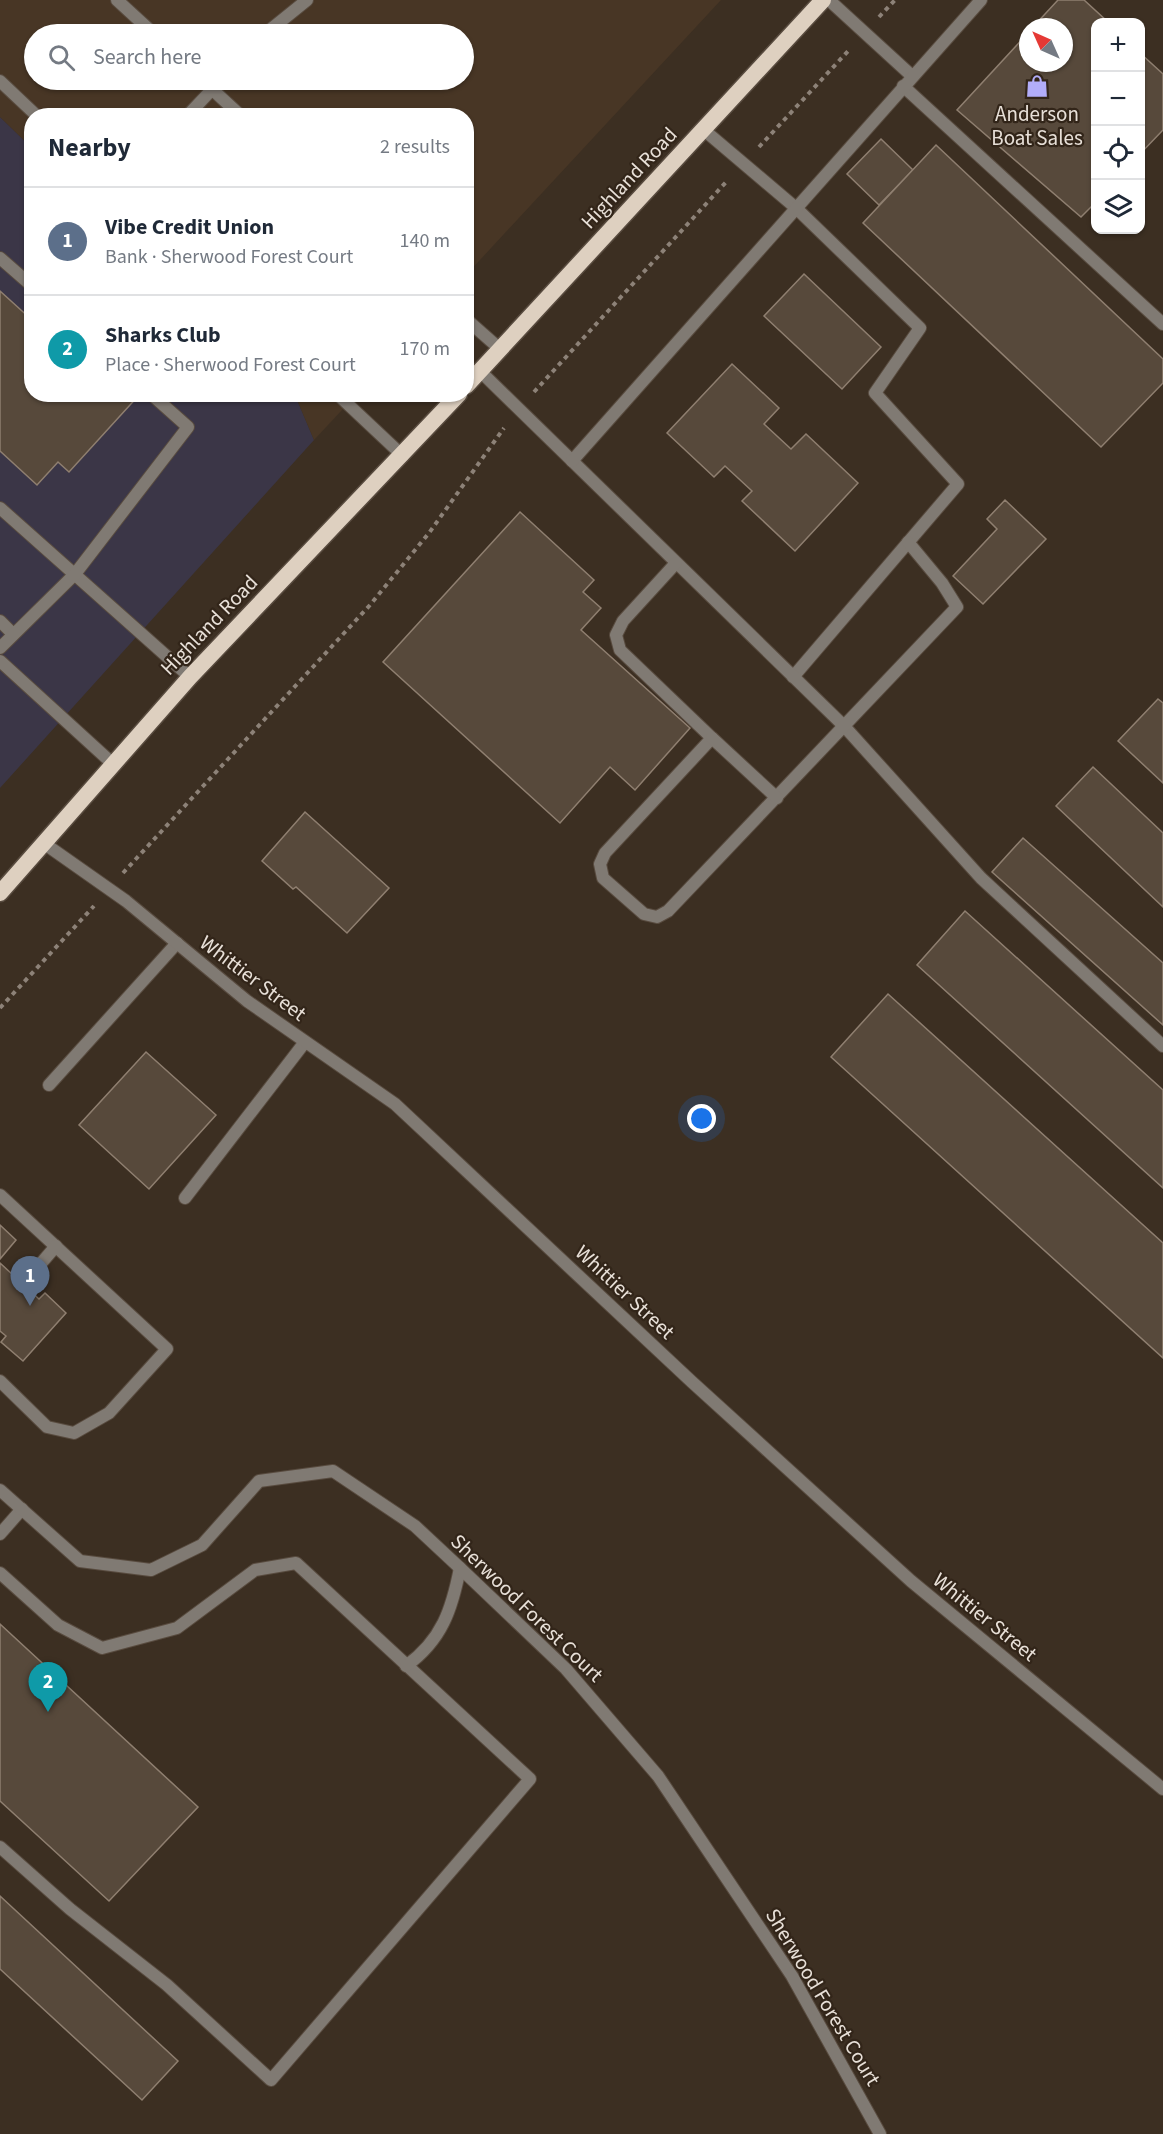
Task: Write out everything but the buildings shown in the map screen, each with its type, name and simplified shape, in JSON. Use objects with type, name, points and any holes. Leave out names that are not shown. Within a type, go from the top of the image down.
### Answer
[{"type":"highway","name":"Highland Road","points":[[474,377],[823,0]]},
{"type":"highway","name":"Highland Road","points":[[0,893],[190,677],[403,456],[452,402]]},
{"type":"street","points":[[117,0],[143,24]]},
{"type":"street","points":[[277,24],[307,0]]},
{"type":"street","points":[[830,0],[912,76]]},
{"type":"street","points":[[572,461],[981,0]]},
{"type":"street","points":[[0,81],[29,108]]},
{"type":"street","points":[[903,86],[1163,324]]},
{"type":"street","points":[[194,108],[211,90]]},
{"type":"street","points":[[222,90],[235,108]]},
{"type":"street","points":[[704,130],[796,208],[920,328],[875,393],[958,484],[793,676]]},
{"type":"street","points":[[0,258],[24,279]]},
{"type":"street","points":[[474,326],[500,349]]},
{"type":"street","points":[[480,371],[844,726],[981,878],[1163,1046]]},
{"type":"street","points":[[0,648],[75,574],[188,427],[160,402]]},
{"type":"street","points":[[346,402],[403,456]]},
{"type":"street","points":[[0,508],[190,677]]},
{"type":"street","points":[[712,738],[605,853],[600,864],[603,878],[644,914],[657,916],[668,911],[957,607],[942,583],[908,542]]},
{"type":"street","points":[[676,563],[622,621],[616,635],[620,650],[777,798]]},
{"type":"street","points":[[0,621],[14,634]]},
{"type":"street","points":[[0,661],[113,764]]},
{"type":"street","name":"Whittier Street","points":[[45,844],[126,901],[247,1001],[395,1104],[692,1382],[911,1581],[1163,1789]]},
{"type":"street","points":[[49,1085],[177,943]]},
{"type":"street","points":[[185,1198],[305,1042]]},
{"type":"street","points":[[0,1195],[167,1348],[109,1413],[74,1433],[47,1427],[0,1381]]},
{"type":"street","points":[[24,1283],[56,1246]]},
{"type":"street","name":"Sherwood Forest Court","points":[[0,1490],[80,1561],[151,1570],[202,1545],[259,1481],[333,1471],[415,1526],[566,1669],[658,1776],[792,1976],[880,2134]]},
{"type":"street","points":[[0,1533],[22,1509]]},
{"type":"street","points":[[0,1573],[58,1625],[102,1648],[177,1628],[255,1570],[296,1563],[530,1779],[271,2080],[167,1985],[70,1909],[0,1847]]},
{"type":"street","points":[[406,1666],[425,1652],[452,1607],[460,1568]]},
{"type":"path","points":[[125,870],[370,605],[429,532],[548,374],[895,0]]},
{"type":"path","points":[[0,1008],[90,910]]},
{"type":"shaded area","points":[[0,0],[721,0],[474,266],[474,108],[24,108],[24,140],[0,117]]},
{"type":"shaded area","points":[[0,117],[24,140],[24,402],[298,402],[314,440],[0,788]]},
{"type":"shaded area","points":[[298,402],[349,402],[314,440]]},
{"type":"place","name":"Anderson Boat Sales","points":[[1037,86]]},
{"type":"place","name":"Vibe Credit Union","points":[[30,1306]]},
{"type":"place","name":"Sharks Club","points":[[48,1712]]}]
